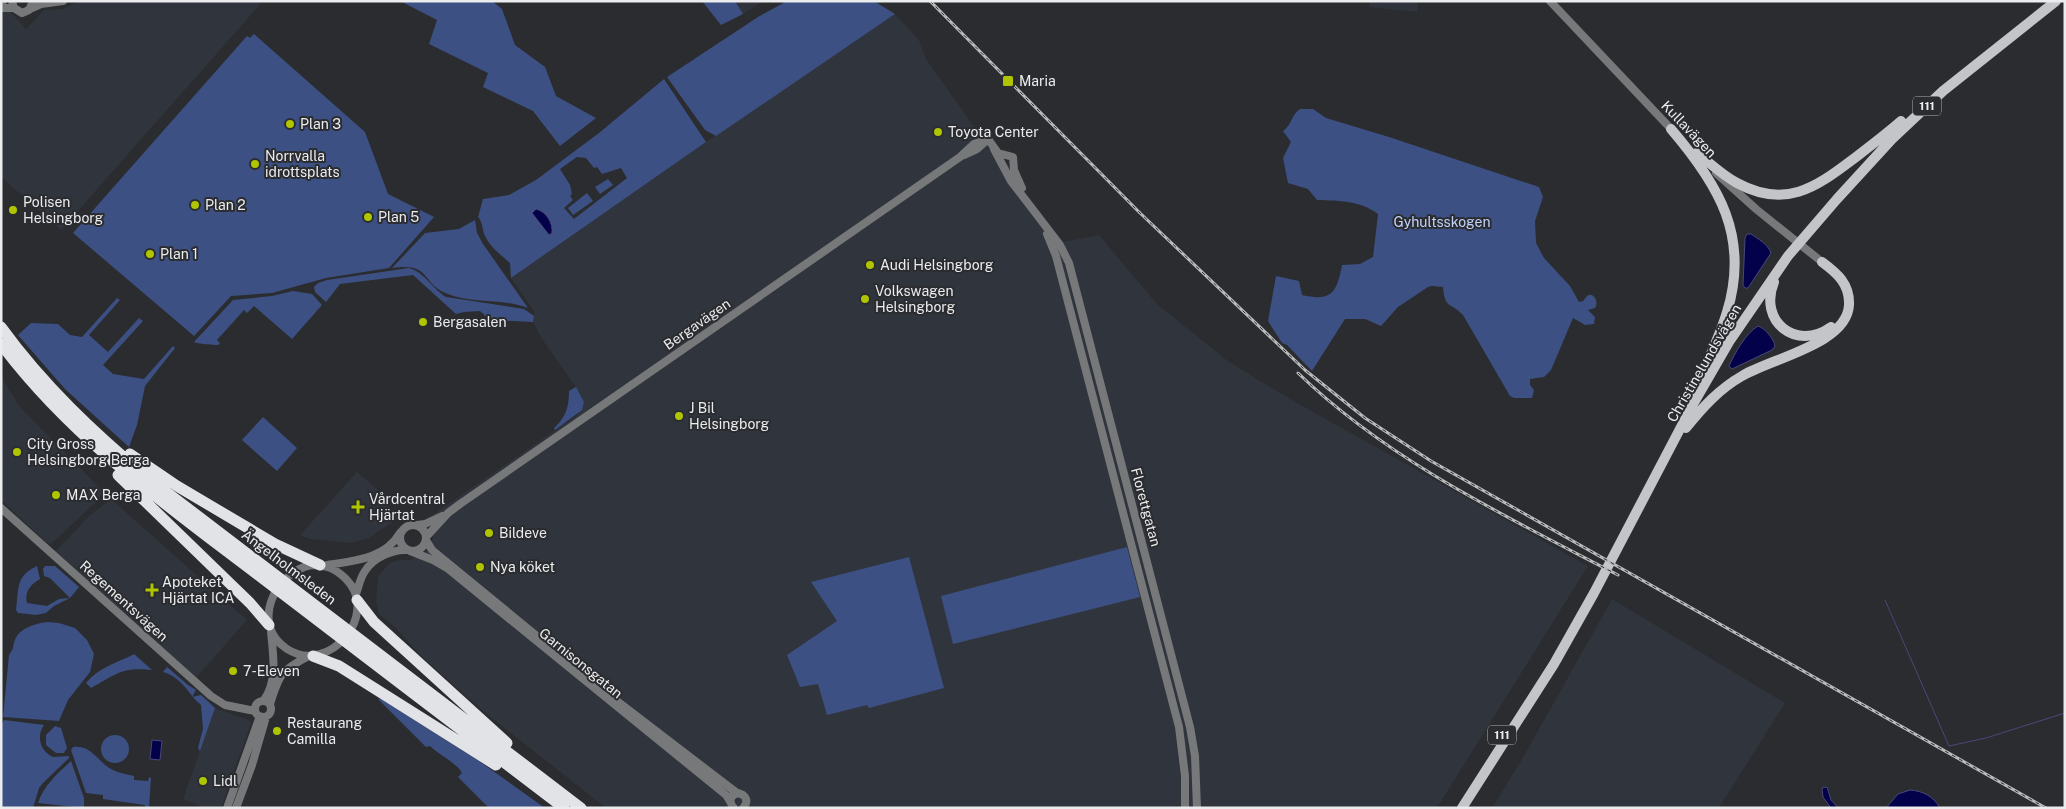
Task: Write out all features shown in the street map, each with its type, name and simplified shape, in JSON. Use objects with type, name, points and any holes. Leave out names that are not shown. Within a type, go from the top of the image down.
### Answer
[{"type":"highway","points":[[1,325],[62,394],[92,422],[136,458],[177,486],[275,544],[322,565]]},
{"type":"highway","name":"Ängelholmsleden","points":[[1,325],[47,384],[77,416],[148,478],[581,808]]},
{"type":"highway","name":"Ängelholmsleden","points":[[1,344],[59,411],[108,459],[564,808]]},
{"type":"highway","points":[[59,411],[86,443],[237,590],[270,627]]},
{"type":"highway","points":[[357,597],[374,622],[556,788]]},
{"type":"highway","points":[[312,656],[339,666],[356,676],[489,760],[556,808]]},
{"type":"main road","name":"Christinelundsvägen","points":[[1455,808],[1548,661],[1594,581],[1688,404],[1726,338],[1768,276],[1833,194],[1901,122],[1978,54],[2046,1]]},
{"type":"main road","name":"Christinelundsvägen","points":[[1462,808],[1554,664],[1597,588],[1692,406],[1729,342],[1788,256],[1864,168],[1943,91],[2056,1]]},
{"type":"main road","points":[[1690,149],[1724,174],[1748,188],[1776,194],[1799,193],[1828,179],[1901,122]]},
{"type":"main road","points":[[1671,129],[1700,163],[1718,193],[1730,226],[1734,254],[1734,283],[1727,312],[1688,404]]},
{"type":"main road","points":[[1813,228],[1781,272],[1771,290],[1770,304],[1773,316],[1779,324],[1791,333],[1803,336],[1820,334],[1832,326],[1840,316],[1843,302],[1842,294],[1834,276],[1822,262]]},
{"type":"main road","points":[[1664,462],[1697,414],[1709,401],[1730,384],[1758,367],[1817,343],[1833,334],[1842,325],[1849,308],[1848,291],[1840,276],[1822,262]]},
{"type":"street","points":[[1,8],[13,5],[22,12],[26,12],[32,4],[63,1]]},
{"type":"street","name":"Kullavägen","points":[[1550,1],[1690,149],[1732,189],[1822,262]]},
{"type":"street","name":"Florettgatan","points":[[988,139],[1010,170],[1042,223],[1065,254],[1076,288],[1190,727],[1195,756],[1197,808]]},
{"type":"street","name":"Bergavägen","points":[[417,525],[425,524],[448,513],[960,156],[977,149],[988,139]]},
{"type":"street","points":[[994,150],[1010,156],[1010,170]]},
{"type":"street","name":"Florettgatan","points":[[1042,223],[1056,256],[1179,727],[1186,776],[1185,808]]},
{"type":"street","name":"Regementsvägen","points":[[1,508],[211,696],[226,705],[262,708]]},
{"type":"street","name":"Bergavägen","points":[[426,538],[448,513]]},
{"type":"street","points":[[227,808],[262,708],[270,690],[273,661],[270,602],[280,584],[293,572],[303,567],[368,557],[388,547],[407,525],[417,525],[423,530],[426,538],[422,548],[394,551],[374,561],[365,570],[357,597],[356,614],[348,634],[326,653],[312,656],[290,666],[278,680],[262,708],[252,765],[236,808]]},
{"type":"street","points":[[400,533],[401,544],[409,550]]},
{"type":"street","name":"Garnisonsgatan","points":[[426,538],[432,550],[605,692],[737,793],[744,794],[745,804],[753,808]]},
{"type":"street","name":"Garnisonsgatan","points":[[409,550],[447,568],[726,795],[733,806]]},
{"type":"street","points":[[322,565],[330,567],[350,583],[357,597]]},
{"type":"street","points":[[270,627],[279,643],[288,650],[312,656]]},
{"type":"street","name":"Garnisonsgatan","points":[[733,806],[732,797],[737,793]]},
{"type":"shaded area","points":[[78,1],[263,1],[61,230],[1,177],[1,11],[7,10],[11,12],[26,29],[44,10],[64,9]]},
{"type":"shaded area","points":[[735,1],[763,1],[743,14]]},
{"type":"shaded area","points":[[1370,1],[1418,1],[1417,12],[1369,7]]},
{"type":"shaded area","points":[[895,14],[919,40],[926,59],[1057,243],[1099,235],[1157,304],[1229,362],[1292,400],[1588,566],[1437,808],[606,808],[483,711],[421,656],[396,628],[379,614],[376,602],[378,576],[390,563],[400,560],[411,560],[429,549],[433,538],[428,518],[576,416],[584,402],[576,387],[542,339],[533,322],[534,311],[511,278],[706,142]]},
{"type":"shaded area","points":[[536,209],[546,215],[550,222],[552,233],[549,235],[532,213]]},
{"type":"shaded area","points":[[1747,234],[1751,234],[1762,242],[1771,253],[1748,288],[1745,288],[1743,285],[1745,238]]},
{"type":"shaded area","points":[[1758,326],[1769,334],[1775,346],[1772,350],[1732,369],[1729,366],[1737,350],[1753,329]]},
{"type":"shaded area","points":[[1,377],[20,407],[104,492],[94,504],[51,544],[47,543],[1,500]]},
{"type":"shaded area","name":"Vårdcentral Hjärtat","points":[[357,472],[376,488],[398,518],[369,538],[351,543],[310,539],[300,535]]},
{"type":"shaded area","points":[[111,499],[247,620],[195,679],[56,551],[90,515]]},
{"type":"shaded area","points":[[1612,599],[1785,703],[1719,808],[1492,808],[1521,761]]},
{"type":"shaded area","points":[[215,708],[249,720],[251,724],[221,808],[204,808],[183,799]]},
{"type":"shaded area","points":[[152,740],[162,741],[160,760],[150,759]]},
{"type":"shaded area","points":[[1827,787],[1831,800],[1838,808],[1831,808],[1823,797],[1822,788]]},
{"type":"shaded area","points":[[1910,790],[1927,795],[1940,808],[1886,808],[1898,794]]},
{"type":"green space","points":[[400,1],[492,1],[502,9],[515,45],[545,67],[556,96],[596,118],[560,146],[533,111],[483,87],[488,73],[429,44],[437,20]]},
{"type":"green space","points":[[702,1],[735,1],[743,14],[721,25]]},
{"type":"green space","points":[[787,1],[874,1],[895,14],[716,136],[705,130],[667,77],[758,17]]},
{"type":"green space","name":"Norrvalla idrottsplats","points":[[254,34],[365,132],[388,194],[434,217],[389,268],[326,278],[272,293],[231,296],[194,336],[73,233],[247,36],[250,38]]},
{"type":"green space","points":[[664,79],[706,142],[511,278],[510,263],[496,251],[484,234],[478,217],[483,199],[509,195],[536,180],[599,133]],"holes":[[[577,157],[586,158],[602,174],[621,168],[627,178],[574,219],[564,208],[573,200],[570,196],[572,194],[570,185],[560,169]]]},
{"type":"green space","name":"Gyhultsskogen","points":[[1300,109],[1313,109],[1326,118],[1539,187],[1543,197],[1535,221],[1536,243],[1544,258],[1570,286],[1579,302],[1583,301],[1588,295],[1592,295],[1595,297],[1596,306],[1588,310],[1595,317],[1594,324],[1585,325],[1573,318],[1551,370],[1544,377],[1530,379],[1530,385],[1534,390],[1532,398],[1514,398],[1510,396],[1463,315],[1445,299],[1443,287],[1428,287],[1398,307],[1381,326],[1365,319],[1345,319],[1312,371],[1287,345],[1282,343],[1268,321],[1276,276],[1299,281],[1302,295],[1312,297],[1327,296],[1338,282],[1342,265],[1360,264],[1373,257],[1378,214],[1371,209],[1356,204],[1317,200],[1308,189],[1288,183],[1283,158],[1291,142],[1283,131]]},
{"type":"green space","points":[[608,179],[613,185],[600,194],[595,187]]},
{"type":"green space","points":[[587,193],[593,201],[573,215],[568,208]]},
{"type":"green space","points":[[475,220],[477,233],[483,244],[528,308],[508,303],[458,297],[439,290],[425,275],[414,268],[392,268],[425,233],[459,229]]},
{"type":"green space","points":[[409,268],[419,273],[446,297],[524,309],[534,316],[533,322],[490,320],[480,311],[456,314],[413,275],[340,284],[326,302],[315,292],[314,287],[318,283],[327,280]]},
{"type":"green space","points":[[293,291],[312,294],[322,305],[292,339],[254,306],[247,313],[244,310],[217,340],[220,343],[218,345],[194,342],[233,300],[272,296]]},
{"type":"green space","points":[[117,298],[120,300],[89,335],[108,352],[139,318],[143,321],[103,365],[113,374],[144,379],[173,346],[175,348],[145,386],[137,425],[129,447],[65,389],[18,335],[31,323],[58,324],[70,335],[82,337]]},
{"type":"green space","points":[[576,387],[584,402],[582,410],[555,430],[554,428],[566,411],[569,391]]},
{"type":"green space","points":[[263,417],[297,448],[277,471],[242,440]]},
{"type":"green space","points":[[1127,547],[1140,597],[953,644],[941,596]]},
{"type":"green space","points":[[909,557],[944,688],[869,708],[867,705],[827,715],[818,684],[800,687],[787,655],[837,621],[811,582]]},
{"type":"green space","points":[[37,566],[40,579],[29,589],[26,599],[27,603],[47,606],[59,599],[70,598],[54,606],[46,613],[36,615],[18,613],[16,610],[21,579]]},
{"type":"green space","points":[[45,566],[55,566],[79,587],[70,598],[50,578],[44,576],[43,569]]},
{"type":"green space","points":[[48,622],[75,628],[87,640],[94,654],[90,672],[68,700],[59,721],[3,717],[9,655],[15,640],[24,629]]},
{"type":"green space","points":[[134,654],[152,670],[126,671],[114,675],[91,688],[86,683],[102,669]]},
{"type":"green space","points":[[167,667],[196,690],[192,696],[175,678],[163,672]]},
{"type":"green space","points":[[201,695],[215,708],[200,751],[198,748],[203,729],[201,705],[193,697]]},
{"type":"green space","points":[[378,699],[381,699],[479,761],[545,808],[489,808],[458,777],[462,773],[460,769],[430,746],[426,747]]},
{"type":"green space","points":[[4,720],[44,725],[40,738],[45,751],[53,757],[69,756],[39,788],[33,808],[1,808],[1,726]]},
{"type":"green space","points":[[55,726],[61,728],[67,748],[64,753],[56,753],[46,745],[46,735]]},
{"type":"green space","points":[[115,735],[125,739],[129,749],[125,759],[115,763],[105,759],[101,749],[105,739]]},
{"type":"green space","points":[[73,747],[85,748],[106,766],[134,776],[134,780],[148,781],[149,777],[151,778],[149,808],[145,808],[145,805],[103,799],[103,795],[86,793],[71,750]]},
{"type":"green space","points":[[71,761],[84,798],[84,808],[38,803],[47,785]]},
{"type":"waterway","points":[[1885,600],[1949,746],[1986,738],[2065,713]]},
{"type":"railway","points":[[930,1],[1140,213],[1305,370],[1365,418],[1431,461],[2046,808]]},
{"type":"railway","points":[[1298,373],[1333,405],[1371,434],[1410,460],[1492,509],[1618,575]]},
{"type":"place","name":"Maria","points":[[1008,81]]},
{"type":"place","name":"Plan 3","points":[[290,124]]},
{"type":"place","name":"Toyota Center","points":[[938,132]]},
{"type":"place","name":"Norrvalla idrottsplats","points":[[255,164]]},
{"type":"place","name":"Plan 2","points":[[195,205]]},
{"type":"place","name":"Polisen Helsingborg","points":[[13,210]]},
{"type":"place","name":"Plan 5","points":[[368,217]]},
{"type":"place","name":"Plan 1","points":[[150,254]]},
{"type":"place","name":"Audi Helsingborg","points":[[870,265]]},
{"type":"place","name":"Volkswagen Helsingborg","points":[[865,299]]},
{"type":"place","name":"Bergasalen","points":[[423,322]]},
{"type":"place","name":"J Bil Helsingborg","points":[[679,416]]},
{"type":"place","name":"City Gross Helsingborg Berga","points":[[17,452]]},
{"type":"place","name":"MAX Berga","points":[[56,495]]},
{"type":"place","name":"Vårdcentral Hjärtat","points":[[358,507]]},
{"type":"place","name":"Bildeve","points":[[489,533]]},
{"type":"place","name":"Nya köket","points":[[480,567]]},
{"type":"place","name":"Apoteket Hjärtat ICA","points":[[152,590]]},
{"type":"place","name":"7-Eleven","points":[[233,671]]},
{"type":"place","name":"Restaurang Camilla","points":[[277,731]]},
{"type":"place","name":"Lidl","points":[[203,781]]}]
